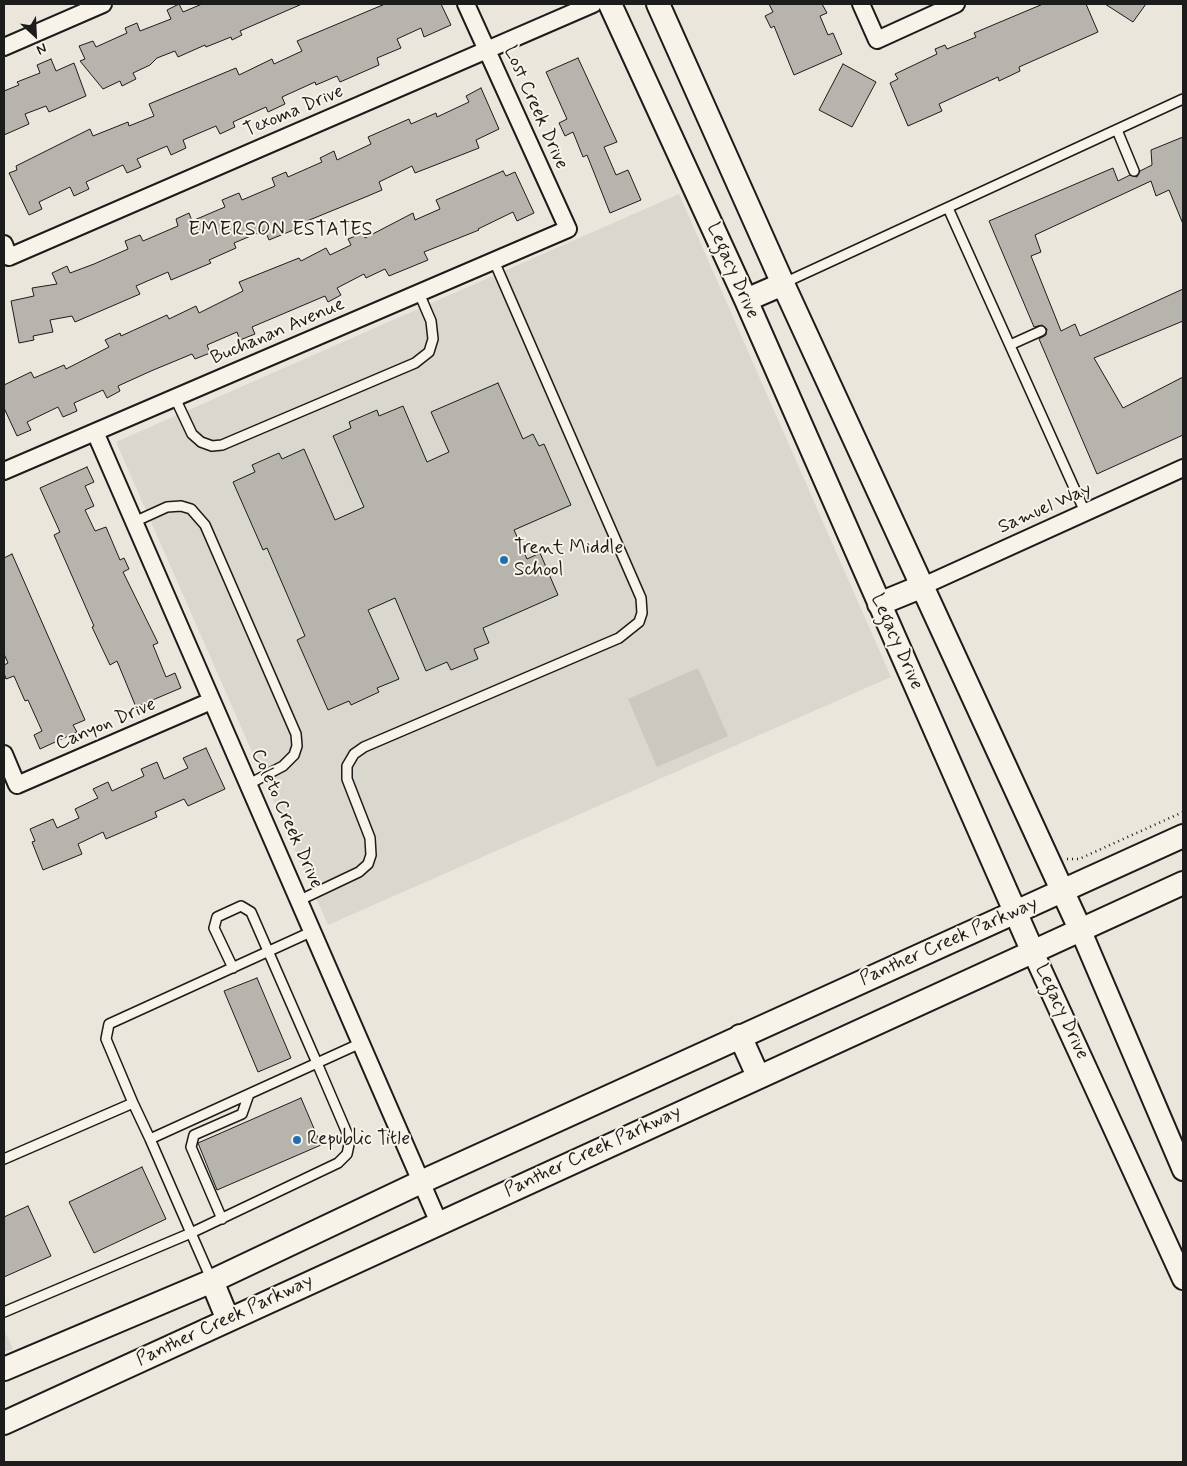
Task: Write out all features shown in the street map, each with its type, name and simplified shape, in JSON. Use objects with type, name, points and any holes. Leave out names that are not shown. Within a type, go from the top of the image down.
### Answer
[{"type":"main road","name":"Legacy Drive","points":[[610,4],[746,300],[1032,950]]},
{"type":"main road","points":[[658,4],[783,284],[1080,928]]},
{"type":"main road","points":[[746,300],[783,284]]},
{"type":"main road","points":[[879,604],[923,586]]},
{"type":"main road","name":"Panther Creek Parkway","points":[[7,1366],[212,1281],[421,1182],[1183,836]]},
{"type":"main road","name":"Panther Creek Parkway","points":[[4,1423],[1080,928],[1183,883]]},
{"type":"main road","points":[[740,1036],[758,1076]]},
{"type":"main road","points":[[212,1281],[228,1320]]},
{"type":"street","points":[[4,47],[104,4]]},
{"type":"street","name":"Lost Creek Drive","points":[[466,4],[568,229]]},
{"type":"street","name":"Texoma Drive","points":[[6,250],[487,51],[593,4]]},
{"type":"street","points":[[861,4],[877,40],[956,4]]},
{"type":"street","name":"Buchanan Avenue","points":[[4,471],[568,229]]},
{"type":"street","name":"Coleto Creek Drive","points":[[95,432],[439,1223]]},
{"type":"street","name":"Samuel Way","points":[[923,586],[1183,468]]},
{"type":"street","name":"Canyon Drive","points":[[4,754],[17,785],[211,701]]},
{"type":"street","points":[[1080,928],[1183,1170]]},
{"type":"street","name":"Legacy Drive","points":[[1032,950],[1183,1279]]},
{"type":"lane","points":[[783,284],[1183,99]]},
{"type":"lane","points":[[1117,130],[1134,171]]},
{"type":"lane","points":[[948,208],[1086,512]]},
{"type":"lane","points":[[300,900],[359,872],[368,864],[372,855],[370,838],[347,779],[347,766],[354,754],[364,747],[619,638],[639,622],[642,613],[641,598],[494,261]]},
{"type":"lane","points":[[175,398],[192,434],[201,442],[212,446],[222,445],[415,363],[429,352],[433,339],[431,321],[419,292]]},
{"type":"lane","points":[[1010,345],[1041,331]]},
{"type":"lane","points":[[134,522],[167,507],[180,506],[191,509],[205,525],[296,734],[297,746],[294,755],[283,766],[249,784]]},
{"type":"lane","points":[[4,1312],[192,1233],[338,1163],[347,1154],[350,1140],[251,912],[241,906],[217,917],[214,928],[233,968]]},
{"type":"lane","points":[[212,1281],[106,1039],[109,1024],[313,932]]},
{"type":"lane","points":[[150,1139],[361,1043]]},
{"type":"lane","points":[[222,1219],[191,1147],[194,1135],[242,1114],[249,1094]]},
{"type":"lane","points":[[4,1159],[133,1103]]},
{"type":"path","points":[[1063,858],[1072,861],[1079,859],[1183,812]]},
{"type":"shaded area","name":"Trent Middle School","points":[[679,194],[891,677],[328,925],[116,442]]},
{"type":"shaded area","points":[[698,668],[728,736],[657,767],[628,699]]},
{"type":"shaded area","points":[[4,1330],[13,1349],[4,1352]]},
{"type":"building","points":[[179,4],[183,12],[202,4],[302,4],[240,31],[242,35],[232,40],[231,37],[206,47],[205,45],[178,57],[175,51],[157,58],[150,65],[133,73],[136,79],[122,86],[120,81],[103,89],[80,61],[85,59],[79,46],[93,41],[96,47],[127,33],[125,28],[137,23],[140,31],[171,19],[167,10]]},
{"type":"building","points":[[385,4],[441,4],[451,25],[424,37],[421,28],[397,39],[401,48],[377,58],[379,65],[340,82],[337,76],[316,85],[315,82],[282,97],[285,104],[268,112],[266,107],[233,122],[235,127],[220,134],[216,126],[183,140],[186,148],[171,155],[167,146],[137,159],[141,167],[127,173],[123,165],[86,182],[89,189],[74,196],[70,187],[39,202],[42,209],[29,215],[9,173],[17,170],[16,166],[90,129],[93,136],[128,122],[129,126],[154,116],[149,104],[236,68],[239,75],[272,59],[274,64],[302,51],[297,41]]},
{"type":"building","points":[[769,4],[822,4],[827,13],[820,16],[828,35],[833,33],[842,54],[794,75],[774,26],[771,28],[765,16],[773,12]]},
{"type":"building","points":[[1043,4],[1086,4],[1098,32],[1019,67],[1020,71],[999,81],[998,77],[939,104],[942,111],[908,126],[890,83],[898,79],[895,74],[937,54],[935,49],[945,45],[947,49],[976,37],[974,33]]},
{"type":"building","points":[[1105,4],[1146,4],[1133,22]]},
{"type":"building","points":[[578,58],[617,142],[604,147],[616,175],[628,170],[641,200],[610,213],[587,155],[583,157],[573,132],[565,136],[559,123],[567,119],[546,72]]},
{"type":"building","points":[[51,59],[56,71],[74,63],[86,96],[49,112],[46,106],[25,114],[29,124],[4,135],[4,91],[19,85],[17,82],[40,73],[37,65]]},
{"type":"building","points":[[843,64],[876,82],[852,127],[819,110]]},
{"type":"building","points":[[481,88],[499,129],[476,140],[479,148],[415,173],[412,166],[379,182],[382,190],[307,221],[308,224],[269,240],[265,230],[234,243],[236,248],[209,260],[211,263],[171,280],[168,272],[136,286],[140,294],[75,322],[72,316],[50,320],[53,332],[33,336],[34,340],[19,343],[11,301],[34,296],[32,288],[57,284],[52,273],[67,266],[70,273],[94,264],[128,249],[125,241],[140,235],[143,241],[178,226],[176,219],[189,213],[192,221],[225,207],[222,200],[239,193],[242,200],[275,186],[272,178],[286,172],[288,177],[322,162],[320,158],[334,151],[337,160],[371,144],[368,137],[409,119],[411,124],[436,113],[437,117],[469,102],[466,96]]},
{"type":"building","points":[[1183,137],[1183,224],[1169,190],[1156,196],[1151,181],[1035,235],[1041,252],[1031,256],[1061,331],[1075,324],[1080,336],[1183,289],[1183,321],[1094,358],[1123,408],[1183,377],[1183,435],[1097,474],[1039,339],[1046,335],[1047,329],[1042,325],[1034,327],[989,221],[1113,168],[1118,181],[1130,175],[1137,177],[1140,171],[1152,165],[1151,150]]},
{"type":"building","points":[[503,171],[506,176],[515,172],[534,213],[517,221],[513,212],[479,230],[424,252],[428,260],[389,276],[385,269],[366,278],[364,274],[337,288],[341,295],[328,302],[325,296],[252,327],[255,334],[240,340],[237,332],[207,345],[210,353],[195,359],[192,354],[151,371],[118,386],[120,391],[107,398],[103,390],[74,403],[77,411],[63,417],[58,407],[27,422],[31,430],[17,436],[4,408],[4,385],[31,372],[34,378],[64,365],[66,369],[109,347],[105,340],[120,333],[121,336],[167,315],[169,319],[196,306],[199,313],[243,291],[239,282],[299,258],[301,261],[326,248],[330,255],[351,245],[348,239],[363,233],[365,238],[413,213],[415,220],[440,209],[436,200]]},
{"type":"building","points":[[498,383],[523,439],[533,434],[539,446],[544,444],[571,505],[514,530],[527,559],[540,553],[558,595],[483,628],[489,643],[474,649],[478,659],[451,670],[447,662],[426,671],[395,598],[368,610],[399,679],[377,688],[379,692],[351,705],[349,701],[328,710],[297,640],[305,636],[267,548],[263,550],[233,482],[255,472],[252,465],[279,453],[282,459],[304,449],[335,520],[364,507],[333,436],[351,428],[349,422],[377,410],[379,416],[403,406],[427,462],[449,452],[431,412]]},
{"type":"building","points":[[87,467],[94,482],[85,486],[94,506],[85,510],[95,531],[106,527],[120,560],[124,558],[129,569],[123,572],[158,643],[153,645],[166,677],[175,673],[181,688],[136,707],[117,661],[110,665],[92,627],[94,626],[54,535],[60,532],[40,488]]},
{"type":"building","points":[[12,554],[85,720],[73,725],[77,732],[40,749],[34,735],[42,731],[28,700],[25,701],[14,676],[6,679],[4,673],[4,665],[8,663],[4,654],[4,558]]},
{"type":"building","points":[[206,748],[225,789],[188,806],[184,799],[155,812],[157,817],[106,839],[103,832],[78,844],[82,854],[43,870],[32,842],[35,841],[30,829],[53,819],[57,828],[79,818],[75,809],[98,798],[93,789],[108,782],[112,791],[144,776],[141,769],[157,762],[164,779],[188,768],[183,758]]},
{"type":"building","points":[[257,978],[291,1058],[258,1072],[224,991]]},
{"type":"building","points":[[301,1098],[321,1145],[217,1190],[198,1143]]},
{"type":"building","points":[[142,1167],[166,1219],[94,1253],[69,1202]]},
{"type":"building","points":[[28,1206],[51,1256],[4,1277],[4,1217]]},
{"type":"place","name":"Trent Middle School","points":[[504,560]]},
{"type":"place","name":"Republic Title","points":[[297,1140]]},
{"type":"district","name":"EMERSON ESTATES","points":[[281,231]]}]
